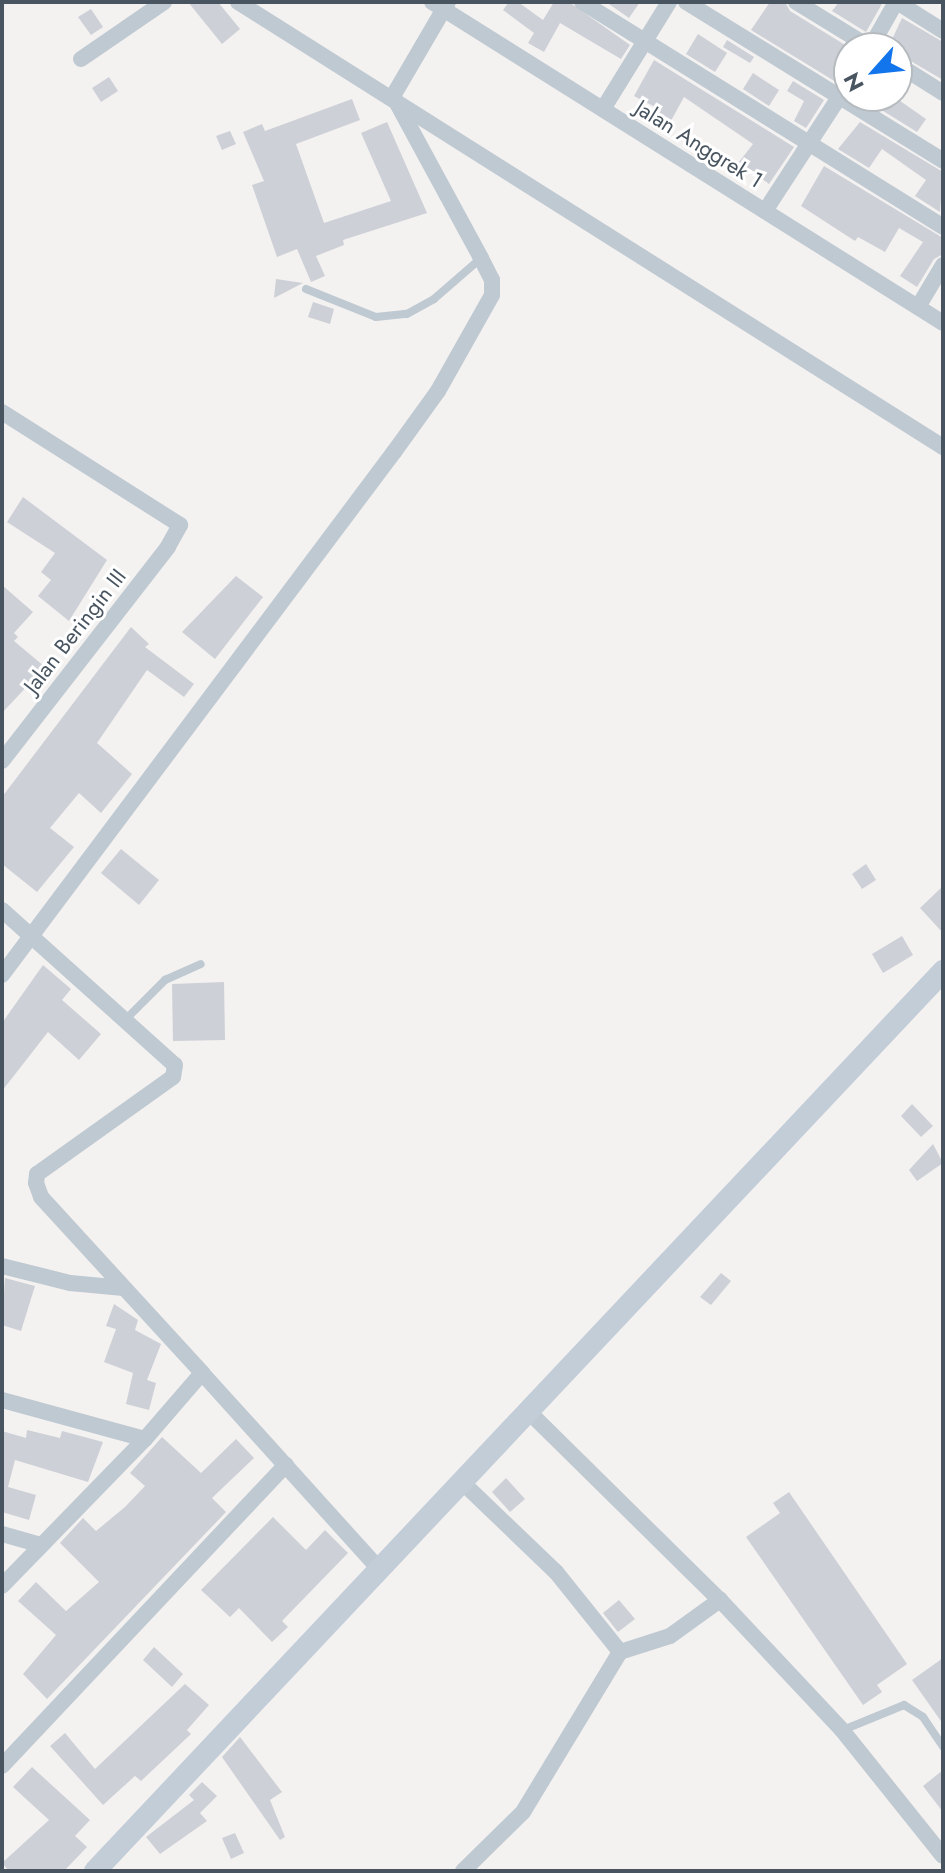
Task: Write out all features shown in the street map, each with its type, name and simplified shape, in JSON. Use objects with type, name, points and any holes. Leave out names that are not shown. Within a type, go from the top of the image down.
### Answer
[{"type":"street","points":[[81,59],[164,2]]},
{"type":"street","points":[[238,2],[397,90],[943,447]]},
{"type":"street","points":[[582,2],[943,227]]},
{"type":"street","points":[[603,109],[669,2]]},
{"type":"street","points":[[686,2],[833,82]]},
{"type":"street","points":[[796,2],[845,32]]},
{"type":"street","points":[[880,32],[897,2],[943,31]]},
{"type":"street","points":[[397,90],[435,29],[441,4]]},
{"type":"street","name":"Jalan Anggrek 1","points":[[441,4],[943,323]]},
{"type":"street","points":[[913,74],[943,93]]},
{"type":"street","points":[[2,975],[438,391],[492,295],[492,280],[397,90]]},
{"type":"street","points":[[765,211],[807,140],[833,104]]},
{"type":"street","points":[[877,112],[943,161]]},
{"type":"street","points":[[918,307],[943,265]]},
{"type":"street","name":"Jalan Beringin III","points":[[2,412],[180,525],[168,547],[2,761]]},
{"type":"street","points":[[2,910],[127,1018],[177,1071],[37,1174],[36,1183],[41,1197],[379,1569]]},
{"type":"street","points":[[99,1870],[527,1410],[943,971]]},
{"type":"street","points":[[2,1266],[70,1283],[124,1288]]},
{"type":"street","points":[[2,1586],[145,1439],[202,1373]]},
{"type":"street","points":[[2,1400],[145,1439]]},
{"type":"street","points":[[527,1410],[720,1600],[842,1730],[943,1856]]},
{"type":"street","points":[[2,1766],[286,1465]]},
{"type":"street","points":[[461,1481],[556,1572],[620,1652]]},
{"type":"street","points":[[2,1534],[41,1545]]},
{"type":"street","points":[[463,1871],[523,1812],[620,1652],[670,1636],[720,1600]]},
{"type":"lane","points":[[306,289],[376,317],[407,314],[434,299],[481,258]]},
{"type":"lane","points":[[127,1018],[165,980],[201,964]]},
{"type":"lane","points":[[842,1730],[904,1705],[923,1717],[943,1747]]},
{"type":"building","points":[[188,2],[218,2],[240,29],[222,44]]},
{"type":"building","points":[[509,2],[518,2],[543,20],[554,2],[569,2],[630,45],[621,59],[560,23],[544,52],[528,43],[534,33],[503,10]]},
{"type":"building","points":[[606,2],[640,2],[629,18]]},
{"type":"building","points":[[770,2],[785,2],[790,11],[833,38],[833,80],[751,30]]},
{"type":"building","points":[[839,2],[883,2],[866,32],[832,11]]},
{"type":"building","points":[[91,9],[103,27],[91,35],[78,17]]},
{"type":"building","points":[[902,18],[943,42],[943,80],[913,62],[913,32],[895,32]]},
{"type":"building","points":[[698,34],[727,53],[715,72],[686,54]]},
{"type":"building","points":[[727,40],[754,57],[750,63],[723,47]]},
{"type":"building","points":[[654,60],[794,147],[769,184],[739,162],[753,144],[684,97],[667,128],[655,122],[661,110],[634,96]]},
{"type":"building","points":[[753,73],[779,90],[769,106],[743,89]]},
{"type":"building","points":[[109,77],[118,91],[101,102],[92,88]]},
{"type":"building","points":[[793,81],[824,100],[806,128],[794,121],[804,101],[787,91]]},
{"type":"building","points":[[352,99],[360,120],[296,144],[324,223],[391,201],[361,133],[387,122],[427,213],[343,240],[344,245],[316,256],[325,276],[311,282],[297,249],[277,257],[252,185],[264,181],[243,132],[262,124],[265,131]]},
{"type":"building","points":[[913,110],[926,119],[917,132],[885,112]]},
{"type":"building","points":[[860,122],[943,172],[940,212],[915,196],[926,180],[882,149],[869,168],[838,149]]},
{"type":"building","points":[[230,131],[236,144],[222,150],[216,136]]},
{"type":"building","points":[[824,166],[943,238],[943,254],[934,259],[917,287],[900,276],[923,242],[899,228],[885,252],[858,237],[855,241],[801,206]]},
{"type":"building","points":[[276,279],[303,283],[274,298]]},
{"type":"building","points":[[313,302],[334,309],[330,324],[308,317]]},
{"type":"building","points":[[23,497],[107,560],[69,621],[38,596],[51,580],[41,572],[55,553],[7,522]]},
{"type":"building","points":[[236,576],[263,597],[215,659],[182,632]]},
{"type":"building","points":[[2,585],[33,612],[14,633],[18,637],[14,641],[45,667],[2,713]]},
{"type":"building","points":[[131,627],[149,644],[145,647],[194,684],[184,697],[147,670],[97,743],[132,774],[101,813],[79,793],[50,828],[74,847],[37,892],[2,864],[2,797]]},
{"type":"building","points":[[121,849],[159,880],[139,905],[101,873]]},
{"type":"building","points":[[866,864],[876,880],[862,889],[852,874]]},
{"type":"building","points":[[943,886],[943,933],[920,908]]},
{"type":"building","points":[[902,936],[913,955],[883,973],[872,954]]},
{"type":"building","points":[[43,965],[71,989],[62,1000],[101,1034],[79,1060],[48,1032],[2,1091],[2,1023]]},
{"type":"building","points":[[224,982],[225,1040],[173,1041],[172,984]]},
{"type":"building","points":[[912,1104],[933,1126],[921,1137],[901,1116]]},
{"type":"building","points":[[933,1144],[943,1163],[917,1181],[909,1170]]},
{"type":"building","points":[[721,1273],[731,1281],[711,1305],[700,1297]]},
{"type":"building","points":[[5,1278],[35,1286],[21,1331],[2,1325]]},
{"type":"building","points":[[114,1304],[138,1320],[135,1330],[161,1344],[147,1380],[156,1383],[149,1410],[126,1404],[133,1373],[104,1362],[116,1329],[106,1326]]},
{"type":"building","points":[[27,1430],[60,1438],[62,1431],[103,1442],[88,1482],[15,1460],[8,1487],[36,1495],[29,1520],[2,1512],[2,1431],[26,1438]]},
{"type":"building","points":[[162,1437],[201,1473],[236,1439],[254,1458],[212,1498],[226,1512],[47,1699],[23,1674],[56,1635],[18,1601],[36,1582],[66,1611],[99,1582],[60,1543],[83,1518],[96,1531],[125,1507],[145,1486],[130,1473]]},
{"type":"building","points":[[506,1478],[525,1499],[510,1512],[492,1492]]},
{"type":"building","points":[[789,1492],[907,1664],[877,1685],[882,1692],[863,1705],[746,1537],[780,1513],[773,1503]]},
{"type":"building","points":[[273,1517],[306,1550],[325,1530],[348,1553],[282,1621],[288,1627],[272,1642],[239,1608],[230,1617],[201,1590]]},
{"type":"building","points":[[619,1600],[635,1619],[618,1632],[603,1613]]},
{"type":"building","points":[[154,1647],[183,1674],[172,1687],[143,1660]]},
{"type":"building","points":[[943,1658],[943,1724],[912,1680]]},
{"type":"building","points":[[185,1684],[209,1705],[187,1730],[191,1734],[141,1781],[135,1776],[103,1805],[50,1746],[65,1733],[95,1769]]},
{"type":"building","points":[[240,1737],[282,1792],[270,1800],[285,1837],[280,1840],[222,1757]]},
{"type":"building","points":[[32,1767],[90,1820],[75,1836],[87,1847],[64,1871],[9,1871],[2,1863],[49,1820],[13,1787]]},
{"type":"building","points":[[943,1770],[943,1812],[923,1786]]},
{"type":"building","points":[[202,1782],[217,1796],[200,1813],[207,1821],[160,1854],[146,1837],[194,1800],[189,1795]]},
{"type":"building","points":[[235,1833],[244,1853],[231,1859],[222,1838]]}]
